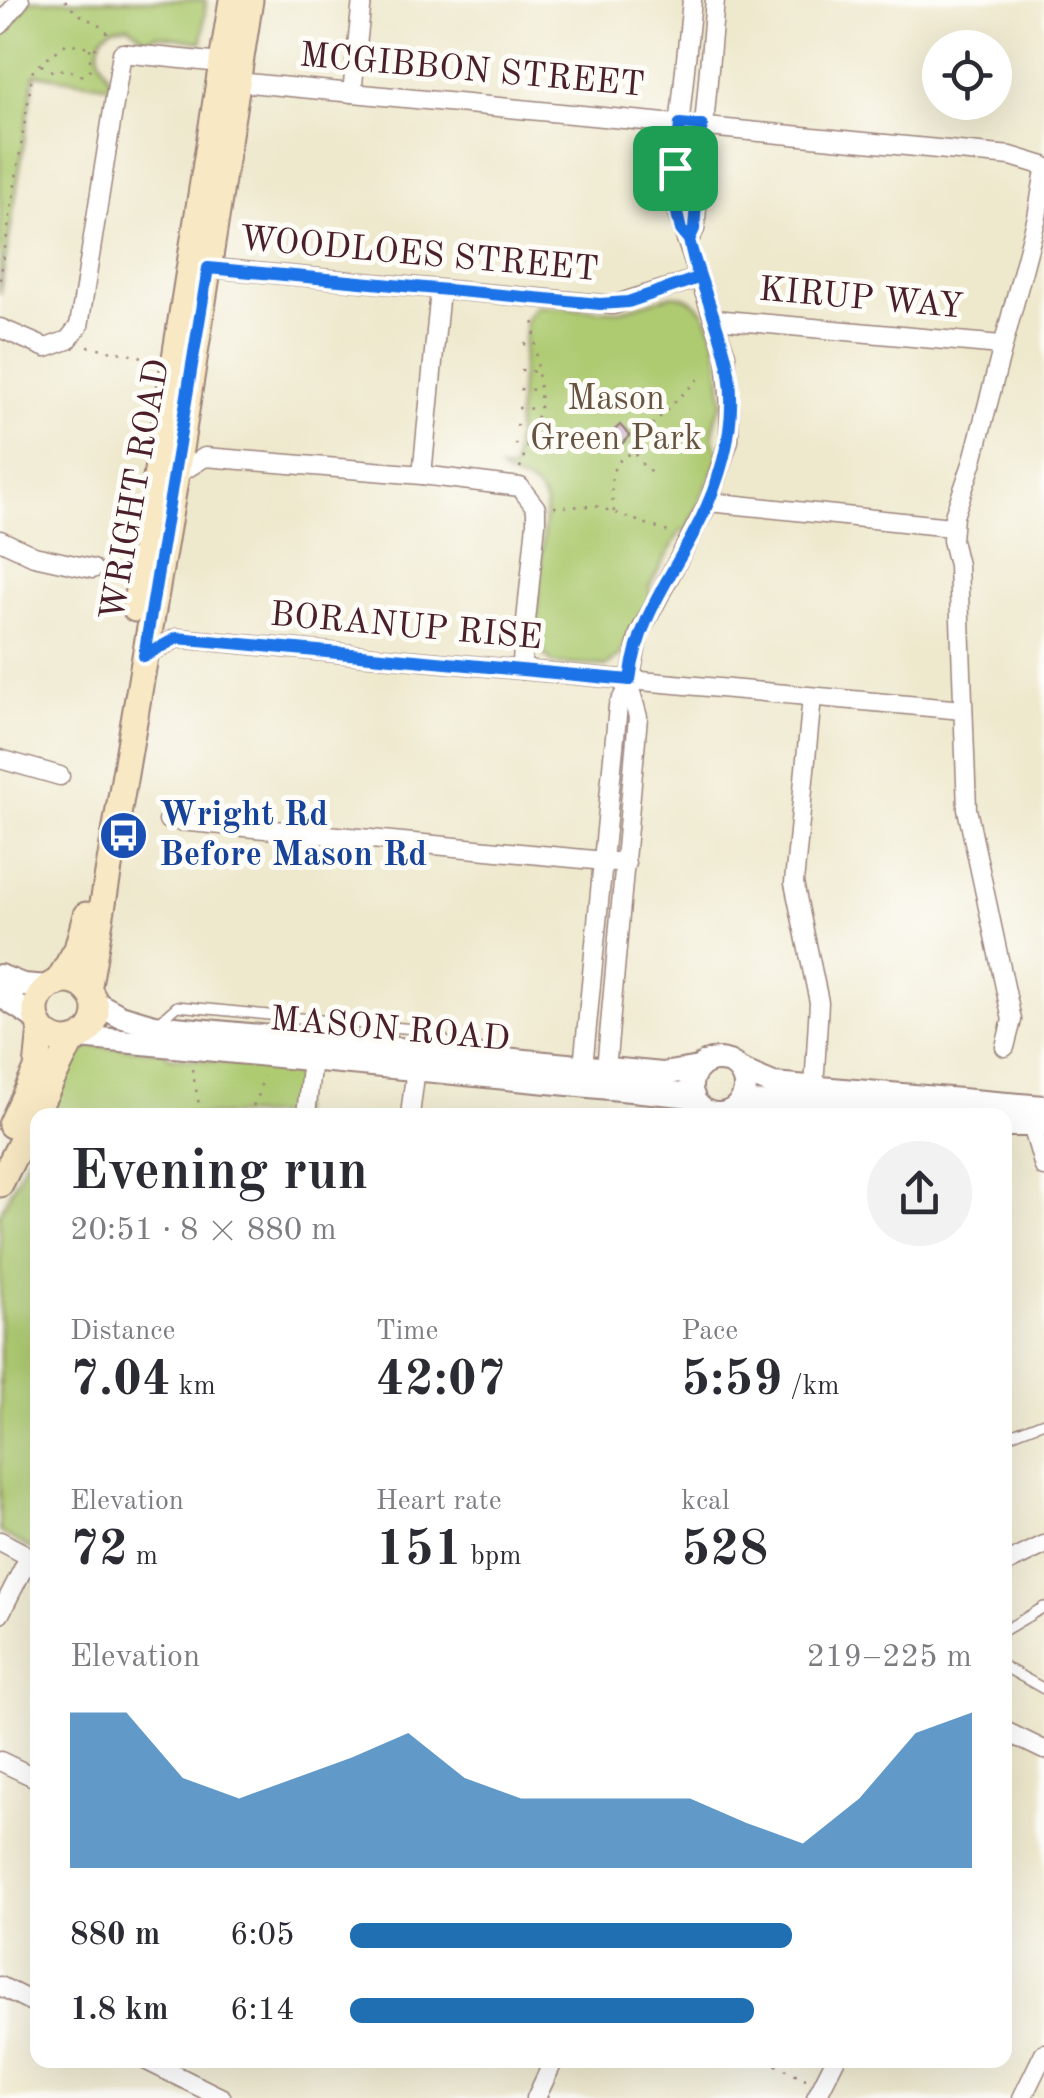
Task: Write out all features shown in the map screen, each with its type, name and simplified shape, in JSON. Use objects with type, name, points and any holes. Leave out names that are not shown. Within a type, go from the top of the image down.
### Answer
[{"type":"main road","name":"WRIGHT ROAD","points":[[53,985],[77,950],[86,916],[199,267],[229,72],[232,0]]},
{"type":"main road","name":"WRIGHT ROAD","points":[[229,72],[250,0]]},
{"type":"main road","name":"WRIGHT ROAD","points":[[91,997],[176,475],[199,267]]},
{"type":"main road","points":[[0,1147],[37,1069],[38,1001],[53,985],[74,983],[91,997],[94,1023],[76,1039],[40,1108]]},
{"type":"main road","points":[[39,1023],[54,1039],[76,1039]]},
{"type":"main road","points":[[0,1184],[30,1127]]},
{"type":"street","points":[[1,20],[20,0]]},
{"type":"street","points":[[352,93],[362,0]]},
{"type":"street","points":[[594,1068],[603,861],[618,706],[630,682],[639,634],[710,502],[729,440],[726,354],[677,213],[675,168],[692,0]]},
{"type":"street","points":[[689,240],[694,229],[715,0]]},
{"type":"street","name":"MCGIBBON STREET","points":[[0,328],[46,348],[68,340],[79,326],[122,53],[352,93],[1011,156],[1044,166]]},
{"type":"street","points":[[1004,1047],[1012,1020],[971,835],[958,565],[951,527],[972,464],[1037,218],[1044,176]]},
{"type":"street","name":"WOODLOES STREET","points":[[199,267],[613,305],[698,278]]},
{"type":"street","points":[[422,475],[440,290]]},
{"type":"street","name":"KIRUP WAY","points":[[714,319],[1002,345]]},
{"type":"street","points":[[182,431],[205,456]]},
{"type":"street","points":[[176,475],[205,456],[520,487],[532,501],[536,523],[521,670]]},
{"type":"street","points":[[710,502],[951,527]]},
{"type":"street","points":[[0,540],[34,556],[93,569]]},
{"type":"street","points":[[144,656],[177,638],[151,615]]},
{"type":"street","name":"BORANUP RISE","points":[[177,638],[962,710]]},
{"type":"street","points":[[594,1068],[626,863],[638,717],[630,682]]},
{"type":"street","points":[[812,697],[794,884],[819,1002],[814,1089]]},
{"type":"street","points":[[0,759],[60,776]]},
{"type":"street","points":[[168,820],[626,863]]},
{"type":"street","points":[[0,976],[23,985],[53,985]]},
{"type":"street","points":[[0,995],[39,1023]]},
{"type":"street","name":"MASON ROAD","points":[[91,997],[120,1016],[154,1026],[662,1074],[720,1060],[740,1070]]},
{"type":"street","name":"MASON ROAD","points":[[76,1039],[416,1068],[708,1108]]},
{"type":"street","points":[[307,1108],[312,1058]]},
{"type":"street","points":[[411,1108],[416,1068]]},
{"type":"street","points":[[699,1068],[692,1081],[714,1108]]},
{"type":"street","points":[[740,1070],[773,1084],[971,1108]]},
{"type":"street","points":[[716,1108],[746,1085],[740,1070]]},
{"type":"street","name":"MASON ROAD","points":[[722,1108],[762,1102],[827,1108]]},
{"type":"street","points":[[1012,1113],[1037,1116]]},
{"type":"street","points":[[1012,1122],[1037,1116]]},
{"type":"street","points":[[1037,1116],[1044,1167]]},
{"type":"street","points":[[0,1541],[30,1557]]},
{"type":"street","points":[[1012,1561],[1044,1545]]},
{"type":"street","points":[[0,1614],[30,1564]]},
{"type":"street","points":[[1012,1734],[1044,1750]]},
{"type":"street","points":[[0,1761],[30,1775]]},
{"type":"street","points":[[0,1986],[30,2002]]},
{"type":"street","points":[[1022,2098],[1044,2054]]},
{"type":"street","points":[[161,2068],[222,2098]]},
{"type":"street","points":[[536,2098],[550,2068]]},
{"type":"street","points":[[816,2098],[832,2068]]},
{"type":"lane","points":[[1012,1434],[1044,1422]]},
{"type":"lane","points":[[1012,1626],[1044,1607]]},
{"type":"lane","points":[[1012,1671],[1044,1689]]},
{"type":"path","points":[[65,0],[73,12],[96,22],[108,34]]},
{"type":"path","points":[[0,280],[32,74],[67,43],[100,49]]},
{"type":"path","points":[[41,64],[52,71],[66,69],[84,76],[90,70],[90,47]]},
{"type":"path","points":[[520,468],[540,409],[533,314]]},
{"type":"path","points":[[77,341],[156,360]]},
{"type":"path","points":[[524,344],[536,346]]},
{"type":"path","points":[[522,370],[539,372]]},
{"type":"path","points":[[657,472],[644,469],[635,452],[635,442],[698,379]]},
{"type":"path","points":[[520,389],[540,390]]},
{"type":"path","points":[[518,408],[540,409]]},
{"type":"path","points":[[516,426],[534,427]]},
{"type":"path","points":[[514,444],[528,446]]},
{"type":"path","points":[[614,512],[610,474],[621,457],[635,452]]},
{"type":"path","points":[[554,506],[596,506],[675,534]]},
{"type":"path","points":[[192,1062],[201,1108]]},
{"type":"path","points":[[252,1108],[264,1069]]},
{"type":"path","points":[[782,2068],[807,2080]]},
{"type":"green space","points":[[31,0],[206,0],[202,42],[155,35],[148,41],[129,26],[113,28],[103,35],[99,52],[111,86],[35,74],[0,294],[0,40]]},
{"type":"green space","name":"Mason Green Park","points":[[673,295],[700,308],[714,337],[723,403],[714,426],[716,464],[688,529],[680,532],[649,587],[651,596],[620,655],[607,666],[554,664],[539,650],[535,632],[546,504],[530,484],[500,470],[513,470],[526,320],[536,306],[617,311]]},
{"type":"green space","points":[[91,1046],[163,1051],[169,1057],[251,1065],[259,1060],[290,1068],[300,1086],[298,1108],[45,1108],[78,1054]]},
{"type":"green space","points":[[30,1152],[30,1548],[0,1532],[0,1213]]},
{"type":"building","points":[[620,425],[630,436],[615,450],[605,439]]},
{"type":"place","name":"Wright Rd Before Mason Rd","points":[[124,835]]},
{"type":"route","points":[[675,168],[677,213],[681,230],[689,240],[698,278],[628,302],[600,304],[208,268],[144,656],[177,638],[630,680],[639,634],[710,502],[729,440],[726,354],[698,278],[689,240],[694,229],[702,126],[680,124],[675,168]]}]
